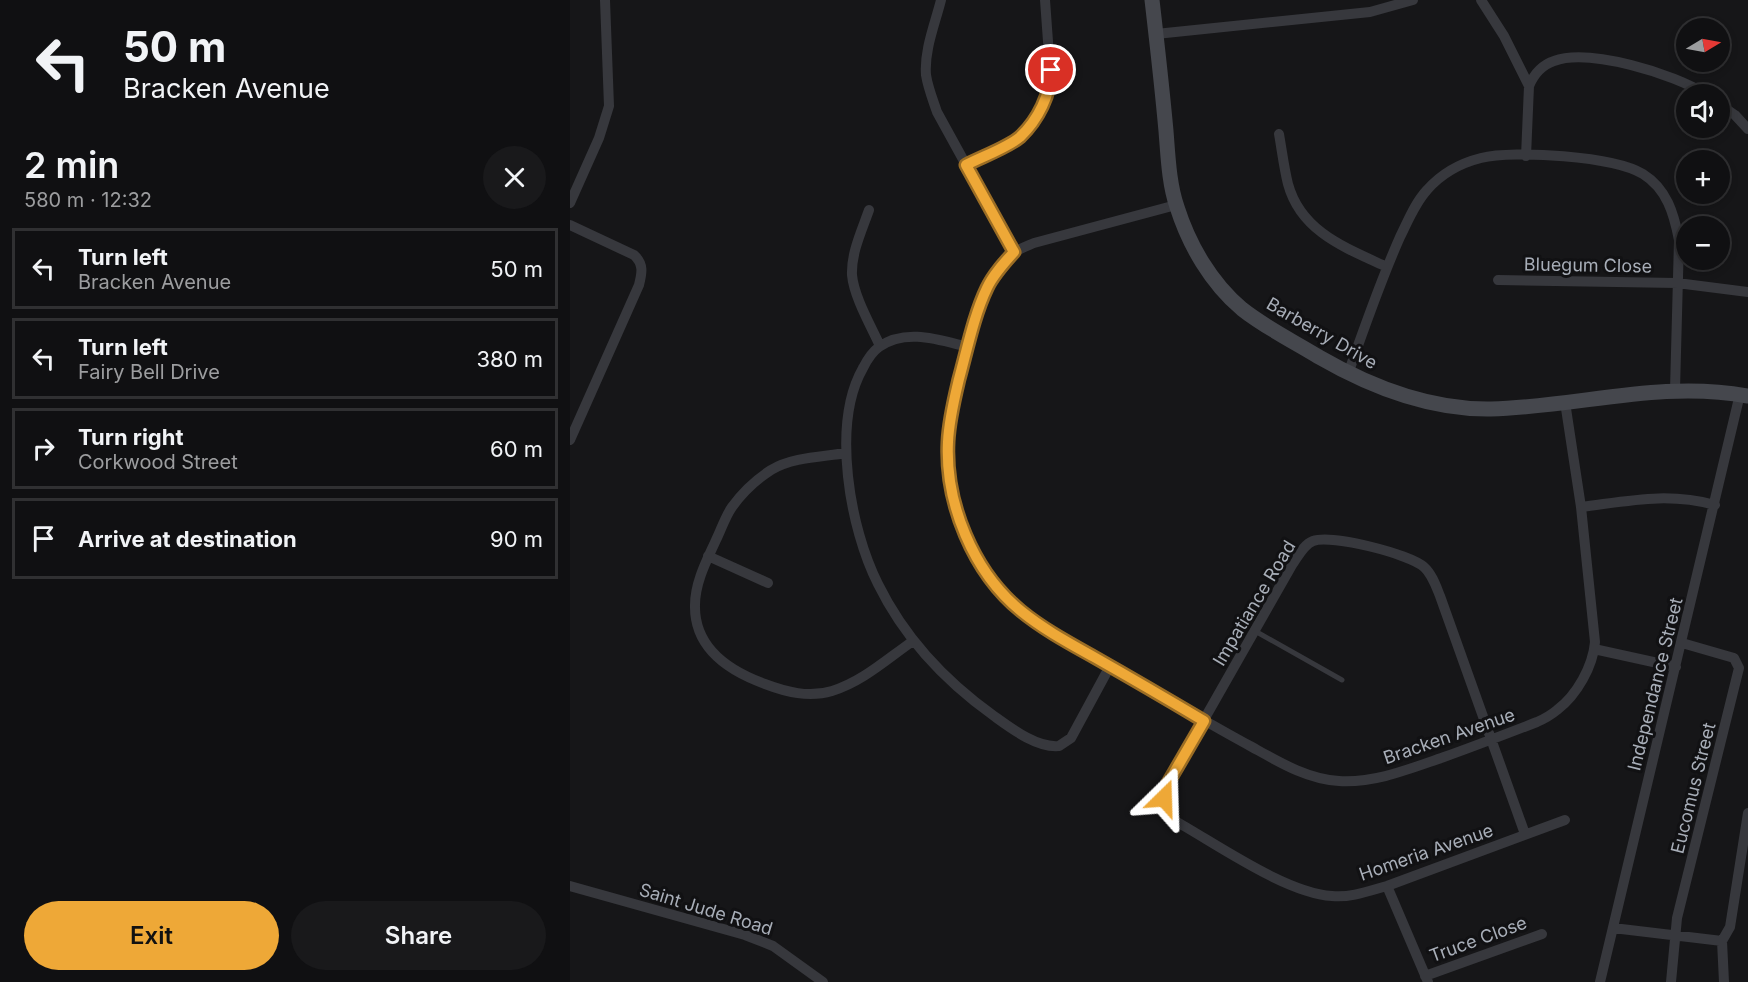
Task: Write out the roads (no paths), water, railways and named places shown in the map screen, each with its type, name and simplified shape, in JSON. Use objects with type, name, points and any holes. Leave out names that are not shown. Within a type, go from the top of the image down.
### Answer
[{"type":"street","points":[[570,202],[599,138],[609,106],[605,0]]},
{"type":"street","points":[[941,0],[929,42],[926,73],[929,89],[937,112],[1014,252]]},
{"type":"street","points":[[966,165],[1018,138],[1033,121],[1046,99],[1051,83],[1045,0]]},
{"type":"street","name":"Barberry Drive","points":[[1152,0],[1176,205],[1198,256],[1213,278],[1230,297],[1264,325],[1348,374],[1389,391],[1448,406],[1488,409],[1529,407],[1675,390],[1744,395]]},
{"type":"street","points":[[1155,34],[1370,12],[1413,0]]},
{"type":"street","points":[[1481,0],[1504,36],[1529,86]]},
{"type":"street","points":[[1526,156],[1529,86],[1542,67],[1557,59],[1573,57],[1624,63],[1664,73],[1685,84]]},
{"type":"street","points":[[1730,112],[1748,129]]},
{"type":"street","points":[[1279,134],[1288,185],[1303,215],[1332,242],[1387,267]]},
{"type":"street","points":[[1348,374],[1387,267],[1412,213],[1426,191],[1456,167],[1476,160],[1506,155],[1602,160],[1623,165],[1644,174],[1663,194],[1675,219],[1679,240],[1675,390]]},
{"type":"street","name":"Bracken Avenue","points":[[1176,205],[1034,243],[1014,252],[1003,264],[987,288],[952,406],[948,462],[959,516],[970,543],[988,574],[1020,610],[1052,632],[1204,721],[1305,775],[1358,782],[1389,777],[1537,722],[1556,712],[1585,676],[1594,649],[1581,507],[1565,402]]},
{"type":"street","points":[[869,210],[856,246],[852,274],[854,285],[880,346]]},
{"type":"street","points":[[570,225],[634,255],[642,266],[639,285],[570,440]]},
{"type":"street","name":"Bluegum Close","points":[[1498,280],[1677,283],[1748,292]]},
{"type":"street","points":[[968,347],[926,337],[911,337],[880,346],[869,357],[857,379],[849,409],[846,453],[849,486],[860,541],[878,584],[923,655],[963,694],[1011,728],[1044,745],[1059,746],[1071,738],[1110,666]]},
{"type":"street","name":"Independance Street","points":[[1600,982],[1715,505],[1744,395]]},
{"type":"street","points":[[846,453],[792,462],[774,468],[757,480],[731,508],[700,576],[695,604],[700,629],[706,643],[719,660],[747,677],[790,692],[813,694],[829,692],[854,682],[913,641]]},
{"type":"street","points":[[1581,507],[1668,497],[1691,499],[1715,505]]},
{"type":"street","name":"Impatiance Road","points":[[1204,721],[1292,565],[1304,548],[1322,539],[1337,540],[1410,558],[1430,574],[1440,596],[1525,834]]},
{"type":"street","points":[[708,556],[768,583]]},
{"type":"street","name":"Eucomus Street","points":[[1671,982],[1674,934],[1739,668],[1734,658],[1682,643]]},
{"type":"street","points":[[1594,649],[1676,667]]},
{"type":"street","name":"Homeria Avenue","points":[[1204,721],[1168,783],[1164,798],[1168,814],[1177,822],[1269,874],[1313,894],[1335,897],[1361,894],[1565,820]]},
{"type":"street","points":[[1724,982],[1722,941],[1730,927],[1748,813]]},
{"type":"street","name":"Saint Jude Road","points":[[570,886],[745,935],[773,946],[823,982]]},
{"type":"street","points":[[1387,886],[1427,979]]},
{"type":"street","points":[[1613,928],[1722,941]]},
{"type":"street","name":"Truce Close","points":[[1427,979],[1542,934]]},
{"type":"lane","points":[[1255,631],[1342,680]]}]
